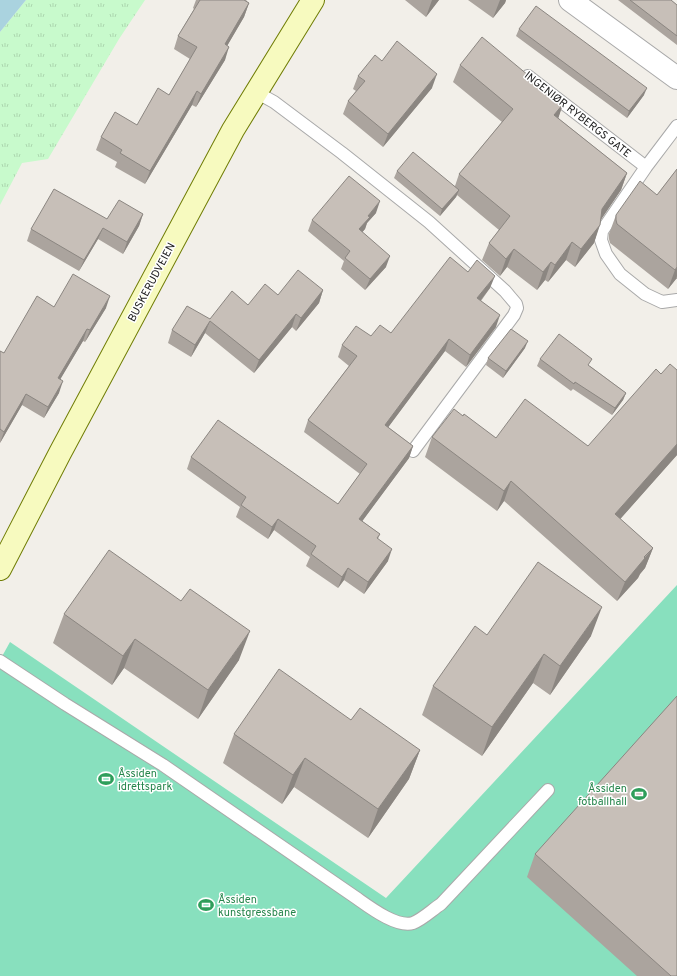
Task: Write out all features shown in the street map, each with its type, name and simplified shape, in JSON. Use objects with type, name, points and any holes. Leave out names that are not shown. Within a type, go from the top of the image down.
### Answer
[{"type":"main road","name":"BUSKERUDVEIEN","points":[[0,569],[221,151],[313,0]]},
{"type":"street","points":[[570,0],[677,78]]},
{"type":"lane","name":"INGENIØR RYBERGS GATE","points":[[516,66],[646,167]]},
{"type":"lane","points":[[256,92],[274,102],[342,153],[429,222],[505,291],[516,304],[517,308],[514,315],[413,451]]},
{"type":"lane","points":[[677,126],[646,167],[602,231],[601,240],[606,254],[620,274],[645,294],[662,302],[677,300]]},
{"type":"lane","points":[[0,661],[163,765],[355,897],[381,914],[401,924],[411,923],[421,919],[441,904],[548,790]]},
{"type":"green space","points":[[26,0],[145,0],[119,39],[48,159],[22,163],[0,205],[0,32]]},
{"type":"green space","name":"Åssiden idrettspark","points":[[677,585],[677,976],[0,976],[0,660],[10,642],[386,898]]},
{"type":"water","points":[[0,0],[26,0],[0,32]]},
{"type":"building","points":[[200,0],[244,0],[249,3],[225,44],[229,47],[201,94],[197,91],[150,171],[120,153],[122,150],[101,137],[115,112],[137,125],[158,88],[169,95],[197,47],[178,36]]},
{"type":"building","points":[[630,0],[671,0],[677,5],[677,36]]},
{"type":"building","points":[[536,6],[647,88],[629,111],[519,29]]},
{"type":"building","points":[[482,37],[563,104],[554,115],[627,173],[602,209],[600,225],[581,249],[572,242],[555,265],[551,262],[543,272],[514,249],[506,259],[489,243],[510,216],[459,174],[513,109],[460,65]]},
{"type":"building","points":[[397,41],[437,74],[388,134],[348,101],[365,81],[358,76],[375,55],[382,61]]},
{"type":"building","points":[[413,152],[459,190],[442,209],[397,171]]},
{"type":"building","points":[[677,169],[677,267],[675,270],[617,224],[616,215],[640,181],[657,195]]},
{"type":"building","points":[[349,176],[380,201],[368,216],[370,217],[359,229],[390,256],[370,279],[345,258],[350,251],[312,220]]},
{"type":"building","points":[[54,189],[107,219],[119,200],[143,214],[127,242],[103,228],[84,260],[31,229]]},
{"type":"building","points":[[450,257],[468,272],[477,260],[495,276],[477,298],[500,315],[470,355],[449,339],[385,425],[413,446],[359,519],[380,534],[377,538],[392,549],[368,582],[348,568],[342,577],[311,554],[316,546],[278,519],[272,527],[241,505],[246,497],[191,457],[218,420],[338,504],[367,464],[308,420],[357,356],[342,345],[356,326],[371,336],[380,325],[391,333]]},
{"type":"building","points":[[298,270],[323,290],[301,318],[296,314],[259,360],[210,321],[195,345],[172,330],[187,306],[210,319],[232,291],[248,305],[265,284],[278,295]]},
{"type":"building","points":[[73,274],[110,296],[90,330],[87,329],[58,378],[63,381],[48,407],[26,394],[4,432],[0,429],[0,351],[4,353],[37,296],[54,307]]},
{"type":"building","points":[[511,329],[528,341],[506,371],[488,358]]},
{"type":"building","points":[[559,334],[592,359],[588,365],[626,393],[615,408],[575,382],[574,384],[540,359]]},
{"type":"building","points":[[670,364],[677,370],[677,444],[615,514],[653,548],[644,557],[645,558],[625,582],[511,481],[504,491],[432,437],[454,409],[463,416],[464,414],[496,438],[525,399],[588,446],[656,369],[661,374]]},
{"type":"building","points":[[109,550],[181,601],[190,589],[250,631],[208,690],[135,639],[123,656],[64,614]]},
{"type":"building","points":[[538,562],[602,607],[560,666],[544,654],[492,727],[433,686],[475,626],[487,635]]},
{"type":"building","points":[[279,669],[351,720],[360,708],[420,750],[378,809],[305,758],[293,775],[234,734]]},
{"type":"building","name":"Åssiden fotballhall","points":[[677,696],[677,976],[671,976],[535,854]]},
{"type":"place","name":"Åssiden idrettspark","points":[[106,779]]},
{"type":"place","name":"Åssiden fotballhall","points":[[639,794]]},
{"type":"place","name":"Åssiden kunstgressbane","points":[[206,905]]}]
